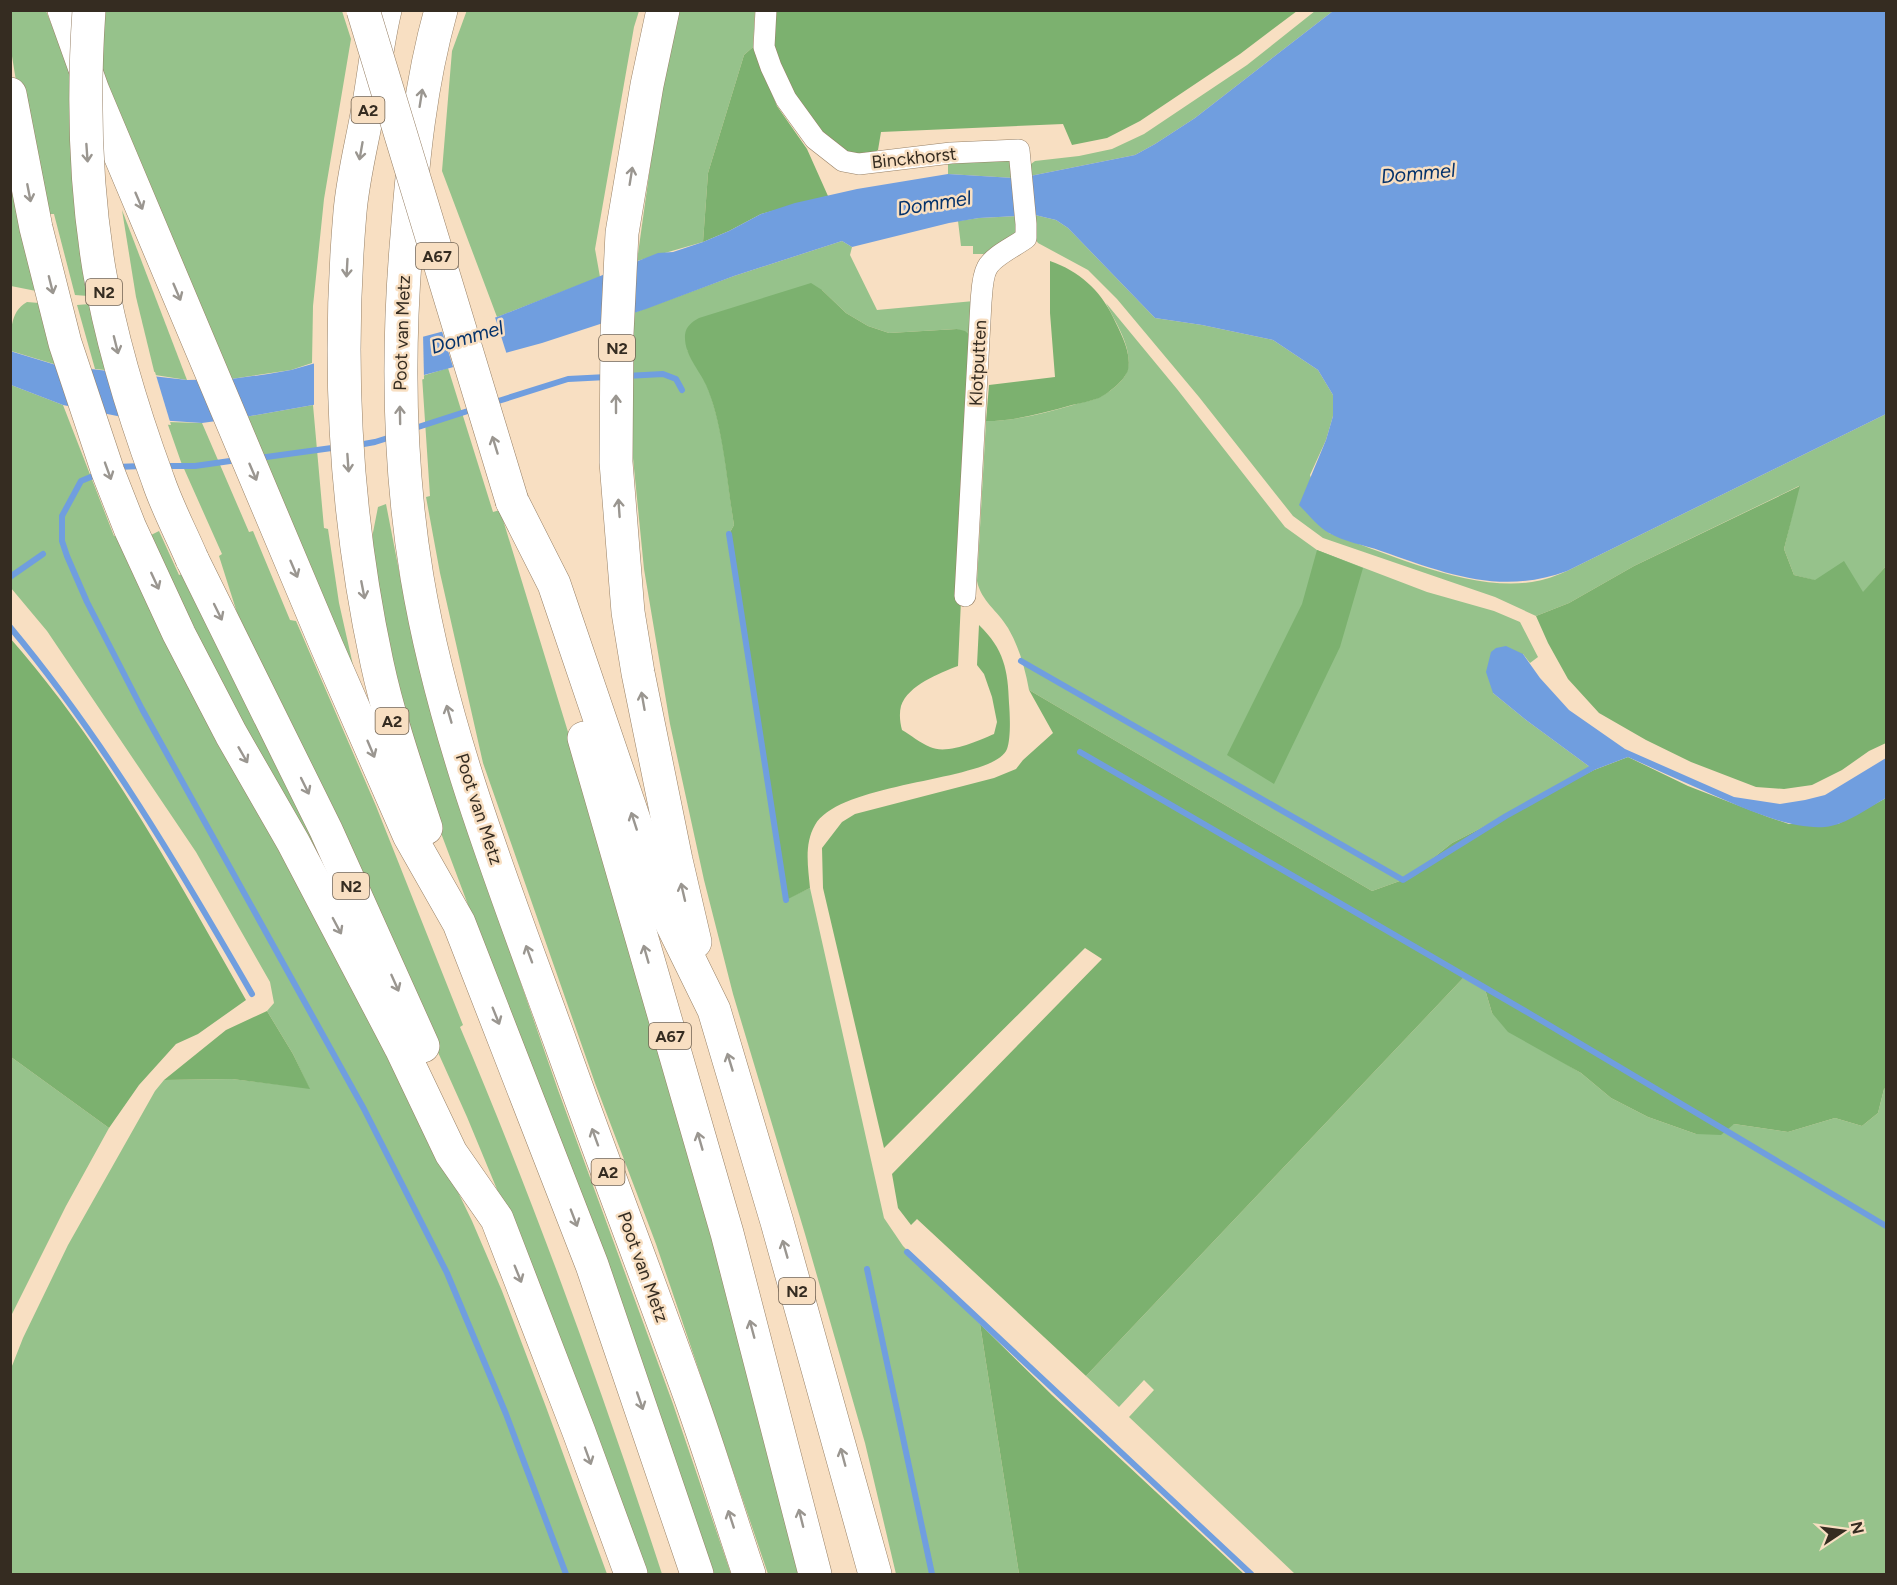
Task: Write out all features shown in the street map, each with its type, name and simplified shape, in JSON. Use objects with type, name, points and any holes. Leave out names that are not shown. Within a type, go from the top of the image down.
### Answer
[{"type":"highway","points":[[64,10],[93,91],[271,516],[409,835],[459,923]]},
{"type":"highway","name":"N2","points":[[89,10],[85,97],[86,134],[99,270],[121,366],[158,482],[192,559],[326,830],[457,1123],[572,1411],[631,1575]]},
{"type":"highway","name":"A67","points":[[363,10],[585,741],[727,1233],[815,1575]]},
{"type":"highway","name":"A2","points":[[385,10],[350,210],[344,367],[351,511],[360,578],[377,664],[389,713],[459,923],[592,1265],[698,1575]]},
{"type":"highway","name":"Poot van Metz","points":[[441,10],[424,75],[415,140],[401,308],[400,420],[406,494],[417,578],[436,665],[465,770],[558,1036],[691,1399],[749,1575]]},
{"type":"highway","name":"N2","points":[[663,10],[647,85],[622,233],[617,334],[616,462],[625,579],[638,673],[691,926],[781,1233],[874,1575]]},
{"type":"highway","points":[[10,94],[36,228],[65,343],[108,472],[130,528],[179,634],[385,1016],[451,1153],[496,1219]]},
{"type":"highway","name":"N2","points":[[512,501],[554,584],[664,908],[714,1010]]},
{"type":"street","name":"Binckhorst","points":[[766,10],[764,47],[786,99],[815,139],[843,160],[859,164],[951,153],[1020,158]]},
{"type":"street","name":"Klotputten","points":[[966,596],[981,302],[986,270],[993,259],[1026,238],[1020,158]]},
{"type":"green space","points":[[467,10],[639,11],[634,27],[595,249],[600,277],[497,317],[442,171],[452,51]]},
{"type":"green space","points":[[10,11],[46,11],[71,73],[88,296],[75,295],[54,214],[48,214],[21,112],[11,50]]},
{"type":"green space","points":[[77,11],[342,11],[351,39],[324,199],[313,306],[312,363],[291,370],[231,379]]},
{"type":"green space","points":[[678,11],[755,11],[753,47],[744,55],[708,173],[703,242],[637,261],[660,96]]},
{"type":"green space","points":[[771,11],[1297,11],[1240,54],[1140,121],[1107,138],[1072,145],[1063,124],[881,132],[878,150],[867,157],[845,152],[820,134],[779,69],[769,17]]},
{"type":"green space","points":[[1315,11],[1333,11],[1195,118],[1155,144],[1135,155],[1030,176],[1031,164],[1035,161],[1079,156],[1112,149],[1144,134],[1247,65]]},
{"type":"green space","points":[[753,47],[777,106],[807,149],[828,196],[761,214],[703,242],[708,173],[744,55]]},
{"type":"green space","points":[[10,136],[36,291],[11,286]]},
{"type":"green space","points":[[988,156],[1012,161],[1014,178],[948,174],[948,160]]},
{"type":"green space","points":[[122,210],[187,380],[155,375],[136,297]]},
{"type":"green space","points":[[1035,215],[1056,220],[1068,228],[1155,318],[1273,340],[1318,370],[1333,395],[1333,416],[1326,440],[1310,475],[1329,533],[1402,560],[1456,576],[1508,584],[1532,582],[1567,571],[1886,414],[1886,566],[1863,593],[1794,575],[1784,549],[1799,486],[1634,566],[1569,603],[1536,616],[1495,597],[1323,538],[1293,516],[1199,397],[1117,299],[1088,270],[1038,243],[1034,237]]},
{"type":"green space","points":[[1020,216],[1017,234],[984,254],[973,254],[973,246],[961,246],[958,221]]},
{"type":"green space","points":[[842,241],[852,247],[850,255],[877,310],[974,301],[973,338],[957,329],[889,333],[868,326],[846,313],[822,290],[687,349],[707,386],[721,437],[734,525],[729,534],[786,899],[810,888],[884,1218],[903,1246],[980,1324],[1019,1574],[896,1574],[865,1443],[733,994],[704,880],[670,724],[644,569],[633,458],[631,342],[633,313],[734,276]]},
{"type":"green space","points":[[1050,261],[1079,276],[1102,298],[1125,342],[1128,370],[1116,386],[1099,398],[1029,416],[986,421],[989,385],[1055,377],[1050,313]]},
{"type":"green space","points":[[811,283],[822,290],[846,313],[868,326],[889,333],[957,329],[965,331],[973,338],[958,666],[925,681],[910,692],[901,706],[900,721],[902,730],[937,749],[962,746],[994,734],[997,722],[992,697],[984,674],[977,665],[979,625],[994,643],[1006,670],[1010,733],[1007,749],[996,760],[947,776],[854,799],[830,810],[815,825],[809,840],[810,888],[786,900],[729,534],[734,525],[717,417],[706,385],[689,355],[685,335],[688,327],[699,318]]},
{"type":"green space","points":[[27,302],[39,303],[57,365],[11,351],[11,330],[14,317],[21,306]]},
{"type":"green space","points":[[1106,303],[1285,527],[1317,550],[1427,592],[1494,611],[1520,622],[1538,657],[1530,663],[1523,654],[1493,693],[1594,770],[1452,843],[1408,878],[1372,891],[1029,690],[1026,674],[1012,635],[982,594],[977,581],[986,421],[1030,416],[1090,400],[1104,395],[1117,385],[1127,372],[1128,351]]},
{"type":"green space","points":[[90,304],[105,370],[95,369],[77,305]]},
{"type":"green space","points":[[448,368],[493,512],[500,510],[572,745],[714,1236],[801,1574],[768,1574],[656,1244],[595,1083],[483,763],[440,573],[426,497],[430,496],[422,376]]},
{"type":"green space","points":[[11,385],[63,405],[114,536],[118,535],[398,1068],[472,1221],[502,1291],[607,1574],[11,1574],[10,1371],[23,1338],[68,1245],[155,1091],[164,1080],[232,1079],[309,1088],[293,1054],[267,1011],[274,1003],[270,982],[196,852],[47,631],[11,588]]},
{"type":"green space","points":[[313,405],[324,528],[328,529],[339,603],[362,705],[245,417]]},
{"type":"green space","points":[[167,422],[202,423],[249,532],[253,531],[290,620],[296,621],[376,806],[463,1025],[460,1027],[567,1299],[662,1574],[642,1574],[535,1281],[467,1117],[336,825],[246,641],[219,556],[222,554],[181,462]]},
{"type":"green space","points":[[1800,486],[1784,549],[1794,575],[1815,580],[1844,561],[1863,592],[1886,566],[1886,743],[1812,785],[1784,789],[1756,787],[1691,762],[1599,713],[1568,679],[1536,616],[1569,603],[1634,566]]},
{"type":"green space","points":[[386,504],[401,581],[491,897],[558,1090],[673,1404],[731,1574],[714,1574],[658,1409],[421,780],[368,558],[378,507]]},
{"type":"green space","points":[[159,531],[374,962],[150,555],[151,535]]},
{"type":"green space","points":[[1317,550],[1363,568],[1340,647],[1274,784],[1227,755],[1302,604]]},
{"type":"green space","points":[[10,638],[45,679],[108,767],[165,859],[246,1000],[198,1034],[176,1044],[139,1085],[109,1128],[11,1057]]},
{"type":"green space","points":[[1029,690],[1372,891],[1408,878],[1452,843],[1594,770],[1628,757],[1688,786],[1789,824],[1838,824],[1886,798],[1886,1088],[1878,1113],[1862,1126],[1835,1118],[1788,1132],[1734,1124],[1721,1135],[1696,1134],[1648,1117],[1611,1098],[1581,1073],[1508,1032],[1492,1013],[1484,986],[1466,975],[1086,1376],[917,1219],[911,1225],[898,1208],[892,1174],[1102,959],[1085,948],[884,1148],[823,888],[822,848],[842,822],[855,814],[994,778],[1016,769],[1053,733]]},
{"type":"green space","points":[[1466,975],[1484,986],[1492,1013],[1546,1052],[1581,1073],[1611,1098],[1648,1117],[1696,1134],[1734,1124],[1788,1132],[1835,1118],[1862,1126],[1878,1113],[1886,1088],[1886,1574],[1295,1574],[1129,1417],[1154,1390],[1144,1380],[1119,1407],[1086,1376]]},
{"type":"green space","points":[[267,1011],[293,1054],[310,1089],[232,1079],[164,1080],[226,1030]]},
{"type":"green space","points":[[11,1057],[109,1128],[66,1206],[11,1316]]},
{"type":"green space","points":[[980,1324],[1052,1395],[1244,1574],[1019,1574]]},
{"type":"water","name":"Dommel","points":[[1333,11],[1886,11],[1886,414],[1567,571],[1519,582],[1473,579],[1450,574],[1335,536],[1321,527],[1299,505],[1326,440],[1333,416],[1333,395],[1318,370],[1273,340],[1155,318],[1068,228],[1056,220],[1035,215],[979,218],[949,223],[852,247],[842,241],[542,343],[313,405],[245,417],[202,423],[127,418],[63,405],[11,385],[10,351],[56,365],[187,380],[231,379],[291,370],[365,349],[497,317],[658,253],[673,252],[703,242],[761,214],[795,203],[857,189],[948,174],[1014,178],[1135,155],[1195,118]]},
{"type":"water","points":[[1506,646],[1523,654],[1540,678],[1569,710],[1625,749],[1734,797],[1780,804],[1825,795],[1886,758],[1886,798],[1857,816],[1833,826],[1803,826],[1761,815],[1628,757],[1594,770],[1493,693],[1486,672],[1491,652],[1496,648]]},
{"type":"pier","points":[[494,314],[507,355],[454,370],[441,328]]},
{"type":"pier","points":[[423,333],[424,379],[314,408],[314,360]]},
{"type":"pier","points":[[106,367],[155,372],[171,425],[126,421]]},
{"type":"waterway","points":[[626,376],[663,374],[676,379],[682,390]]},
{"type":"waterway","points":[[492,403],[568,379],[607,377]]},
{"type":"waterway","points":[[412,429],[474,409]]},
{"type":"waterway","points":[[358,445],[391,437]]},
{"type":"waterway","points":[[259,458],[339,447]]},
{"type":"waterway","points":[[164,466],[195,466],[237,460]]},
{"type":"waterway","points":[[116,467],[142,466]]},
{"type":"waterway","points":[[98,474],[81,481],[62,516],[62,541],[67,556],[87,602],[142,709],[364,1109],[447,1273],[506,1414],[566,1574]]},
{"type":"waterway","points":[[729,534],[786,900]]},
{"type":"waterway","points":[[10,577],[43,554]]},
{"type":"waterway","points":[[10,627],[109,759],[197,899],[252,994]]},
{"type":"waterway","points":[[1021,661],[1403,880],[1506,816],[1592,768]]},
{"type":"waterway","points":[[1080,752],[1532,1015],[1886,1226]]},
{"type":"waterway","points":[[907,1252],[1251,1574]]},
{"type":"waterway","points":[[867,1269],[932,1574]]}]
